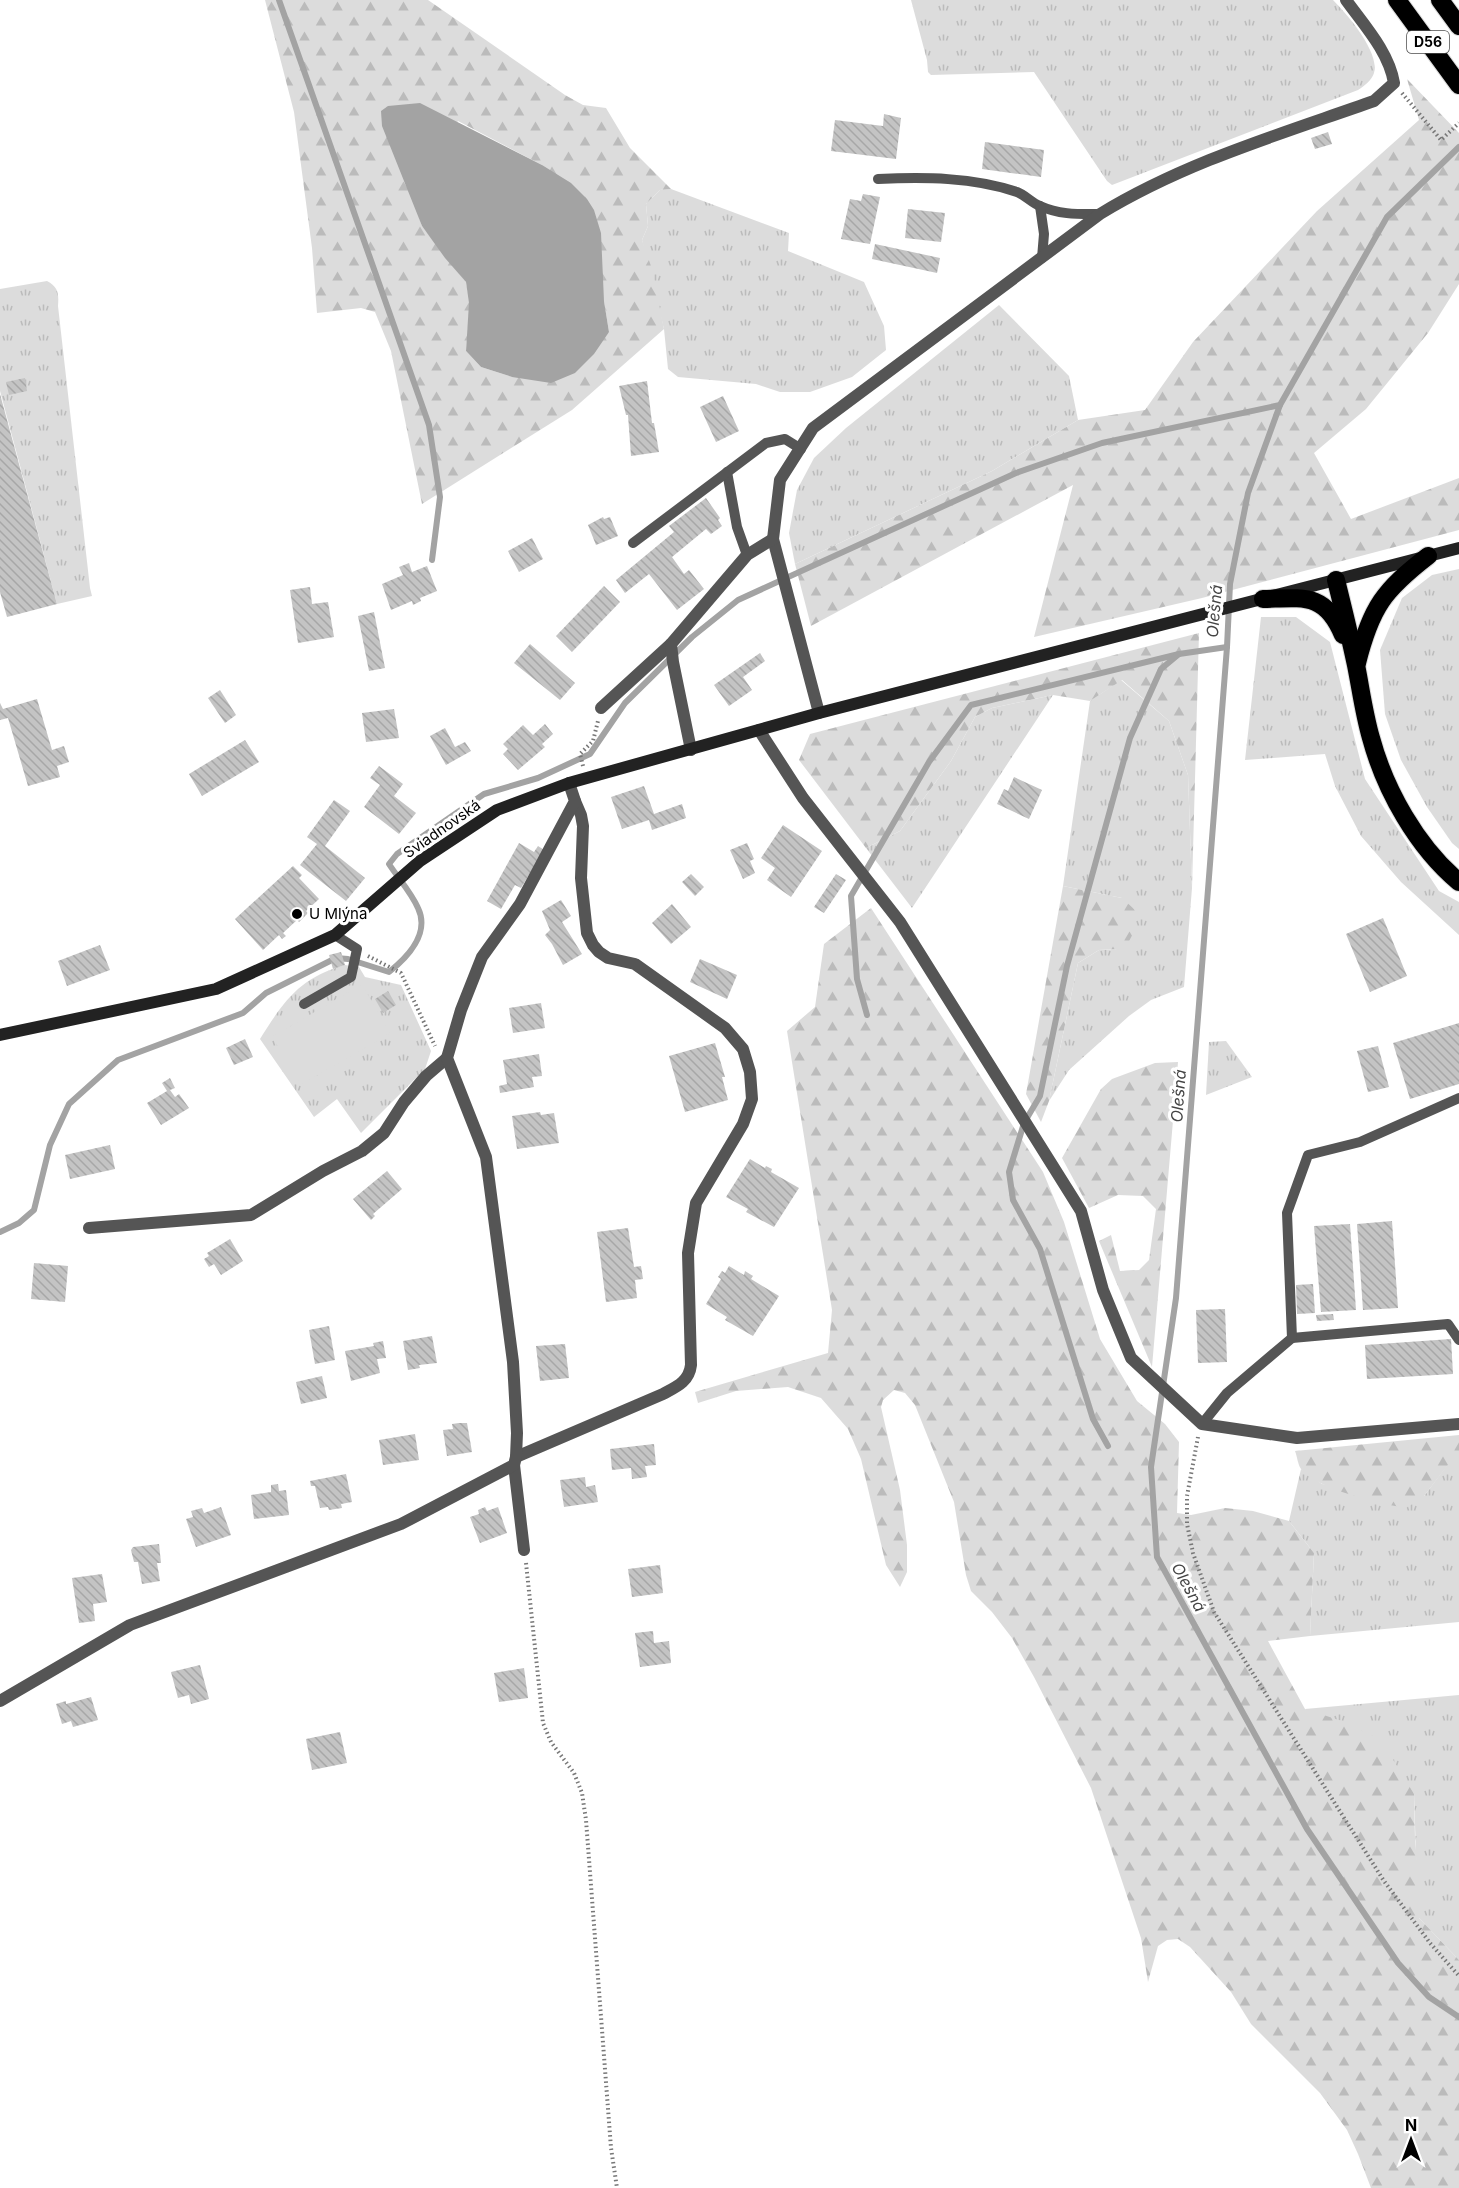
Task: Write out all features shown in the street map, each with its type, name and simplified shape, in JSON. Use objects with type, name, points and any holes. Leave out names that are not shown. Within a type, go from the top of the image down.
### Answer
[{"type":"highway","name":"D56","points":[[1397,0],[1459,85]]},
{"type":"highway","name":"D56","points":[[1440,0],[1459,26]]},
{"type":"highway","points":[[1356,667],[1364,634],[1378,603],[1400,577],[1428,556]]},
{"type":"highway","points":[[1336,580],[1362,704],[1371,740],[1384,775],[1401,809],[1422,841],[1447,872],[1459,882]]},
{"type":"highway","points":[[1263,599],[1308,598],[1327,609],[1340,628],[1356,667]]},
{"type":"street","points":[[819,713],[773,539],[780,480],[813,428],[1100,214],[1132,194],[1199,163],[1374,101],[1394,83],[1392,70],[1385,56],[1346,0]]},
{"type":"street","points":[[601,708],[672,652],[747,555],[773,539]]},
{"type":"street","name":"Sviadnovská","points":[[0,1035],[216,989],[335,935],[420,861],[497,810],[569,783],[819,713],[1459,548]]},
{"type":"street","points":[[672,652],[691,750]]},
{"type":"street","points":[[759,730],[803,798],[900,922],[1081,1211],[1103,1290],[1131,1358],[1202,1424],[1298,1438],[1459,1424]]},
{"type":"street","points":[[0,1701],[130,1625],[402,1524],[515,1461],[663,1395],[685,1381],[690,1373],[688,1253],[696,1203],[743,1124],[752,1099],[750,1072],[743,1049],[725,1028],[635,964],[608,957],[593,945],[587,933],[581,878],[583,825],[569,783]]},
{"type":"street","points":[[89,1228],[251,1215],[323,1171],[362,1151],[384,1133],[404,1102],[426,1076],[447,1058],[461,1010],[482,957],[520,904],[575,801]]},
{"type":"street","points":[[447,1058],[486,1157],[513,1362],[515,1461],[524,1550]]},
{"type":"lane","points":[[878,179],[927,177],[972,182],[1018,192],[1040,206],[1066,214],[1100,214]]},
{"type":"lane","points":[[1040,206],[1044,234],[1042,258]]},
{"type":"lane","points":[[633,543],[766,442],[785,439],[801,449]]},
{"type":"lane","points":[[727,472],[737,527],[747,555]]},
{"type":"lane","points":[[304,1004],[351,977],[357,949],[335,935]]},
{"type":"lane","points":[[1292,1338],[1287,1213],[1308,1155],[1359,1142],[1459,1098]]},
{"type":"lane","points":[[1202,1424],[1227,1393],[1292,1338],[1448,1324],[1459,1340]]},
{"type":"path","points":[[1394,83],[1441,140],[1459,123]]},
{"type":"path","points":[[582,764],[580,754],[593,741],[601,708]]},
{"type":"path","points":[[357,949],[402,973],[434,1043]]},
{"type":"path","points":[[1202,1424],[1193,1457],[1187,1496],[1187,1524],[1193,1553],[1215,1612],[1384,1881],[1430,1943],[1459,1976]]},
{"type":"path","points":[[524,1550],[543,1723],[551,1742],[574,1773],[582,1793],[586,1820],[611,2148],[617,2188]]},
{"type":"green space","points":[[265,0],[428,0],[565,95],[583,105],[606,108],[630,148],[671,189],[660,190],[646,204],[648,226],[642,240],[652,269],[664,329],[572,410],[422,504],[391,351],[375,312],[361,308],[317,313],[312,248],[294,112]],"holes":[[[458,121],[542,165],[604,301],[609,332],[512,377],[481,367],[466,351],[470,303],[466,282],[422,226],[411,194]]]},
{"type":"green space","points":[[911,0],[1333,0],[1354,24],[1367,44],[1375,64],[1374,73],[1370,80],[1358,90],[1112,185],[1107,181],[1034,72],[931,75],[928,72]]},
{"type":"green space","points":[[1407,79],[1459,133],[1459,284],[1428,333],[1366,409],[1314,453],[1351,519],[1459,478],[1459,530],[1202,598],[1034,637],[1073,485],[811,626],[795,564],[992,471],[1078,420],[1145,410],[1193,342],[1317,211],[1419,120]]},
{"type":"green space","points":[[671,189],[789,233],[788,251],[864,282],[884,326],[886,350],[852,377],[810,392],[780,392],[756,384],[678,377],[668,369],[664,329],[642,240],[648,226],[646,204],[660,190]]},
{"type":"green space","points":[[47,281],[56,288],[58,294],[92,596],[57,604],[0,391],[0,289]]},
{"type":"green space","points":[[999,305],[1069,376],[1078,420],[992,471],[795,564],[789,533],[797,490],[814,458],[846,428]]},
{"type":"green space","points":[[1459,569],[1459,849],[1452,843],[1427,807],[1401,760],[1385,714],[1380,650],[1402,598],[1432,575]]},
{"type":"green space","points":[[1261,617],[1296,617],[1330,642],[1365,779],[1439,891],[1459,902],[1459,935],[1401,882],[1361,836],[1335,786],[1325,754],[1245,760]]},
{"type":"green space","points":[[1199,633],[1192,888],[1188,775],[1169,721],[1122,680],[1090,701],[1053,695],[992,708],[975,717],[951,761],[900,831],[866,848],[799,760],[810,734]]},
{"type":"green space","points":[[1121,680],[1169,721],[1188,775],[1192,888],[1184,987],[1151,1000],[1129,1016],[1069,1070],[1049,1101],[1078,963],[1099,950],[1117,949],[1122,898],[1063,886],[1090,701]]},
{"type":"green space","points":[[1053,695],[912,908],[866,848],[900,831],[951,761],[975,717],[992,708]]},
{"type":"green space","points":[[1063,886],[1122,898],[1135,910],[1136,928],[1128,943],[1117,949],[1099,950],[1078,963],[1049,1101],[1041,1122],[1026,1094]]},
{"type":"green space","points":[[871,908],[1043,1172],[1064,1222],[1100,1339],[1137,1401],[1165,1424],[1179,1442],[1177,1513],[1191,1515],[1225,1508],[1253,1511],[1289,1521],[1314,1553],[1310,1636],[1268,1641],[1305,1709],[1342,1721],[1381,1740],[1414,1794],[1415,1839],[1422,1917],[1419,1918],[1459,1960],[1459,2188],[1371,2188],[1347,2130],[1320,2093],[1251,2024],[1231,1992],[1190,1947],[1178,1939],[1167,1940],[1158,1946],[1148,1982],[1141,1938],[1091,1788],[1012,1638],[992,1612],[971,1591],[966,1575],[954,1502],[915,1405],[905,1393],[894,1390],[883,1400],[881,1407],[900,1490],[907,1545],[907,1572],[900,1587],[886,1565],[861,1459],[848,1429],[821,1398],[788,1387],[736,1391],[698,1403],[695,1392],[828,1353],[832,1310],[787,1031],[815,1007],[824,944]]},
{"type":"green space","points":[[345,965],[359,967],[365,977],[401,985],[431,1051],[425,1069],[361,1133],[337,1099],[314,1117],[260,1039],[285,1002],[304,984],[329,970]]},
{"type":"green space","points":[[362,984],[390,1033],[301,1085],[272,1037]]},
{"type":"green space","points":[[1226,1041],[1252,1077],[1206,1095],[1209,1042]]},
{"type":"green space","points":[[1178,1062],[1152,1367],[1099,1241],[1111,1235],[1120,1271],[1139,1270],[1149,1260],[1156,1209],[1143,1196],[1118,1195],[1089,1208],[1062,1158],[1101,1089],[1112,1079],[1155,1063]]},
{"type":"green space","points":[[1459,1435],[1459,1460],[1451,1461],[1424,1496],[1406,1508],[1350,1494],[1320,1483],[1301,1469],[1295,1451]]},
{"type":"green space","points":[[1451,1460],[1459,1460],[1459,1622],[1310,1636],[1314,1553],[1289,1521],[1301,1469],[1322,1484],[1424,1496]]},
{"type":"green space","points":[[1459,1695],[1459,1960],[1418,1917],[1414,1794],[1305,1709]]},
{"type":"shaded area","points":[[420,103],[542,165],[571,183],[587,199],[594,210],[601,233],[604,301],[609,332],[594,354],[575,373],[551,383],[512,377],[481,367],[466,351],[469,303],[466,282],[422,226],[382,126],[381,111],[388,106]]},
{"type":"building","points":[[884,114],[901,118],[896,159],[831,151],[835,120],[883,126]]},
{"type":"building","points":[[1328,132],[1332,144],[1315,149],[1311,138]]},
{"type":"building","points":[[985,142],[1044,150],[1041,177],[982,169]]},
{"type":"building","points":[[863,194],[880,197],[870,244],[841,239],[850,199],[861,201]]},
{"type":"building","points":[[908,209],[945,213],[941,242],[905,238]]},
{"type":"building","points":[[875,244],[940,258],[937,273],[872,259]]},
{"type":"building","points":[[25,378],[27,391],[9,395],[6,382]]},
{"type":"building","points":[[647,381],[652,423],[654,423],[659,452],[631,456],[628,415],[626,415],[619,386]]},
{"type":"building","points":[[0,394],[57,604],[7,617],[0,592]]},
{"type":"building","points":[[723,396],[739,431],[716,442],[700,407]]},
{"type":"building","points":[[706,498],[720,518],[718,520],[722,526],[711,534],[706,529],[672,557],[684,574],[689,570],[704,589],[677,610],[649,574],[625,593],[616,580],[674,532],[669,526]]},
{"type":"building","points":[[603,517],[604,519],[610,517],[618,536],[596,545],[588,525]]},
{"type":"building","points":[[532,538],[543,559],[519,572],[508,551]]},
{"type":"building","points":[[409,563],[412,572],[427,566],[437,591],[420,598],[421,601],[413,605],[412,601],[391,610],[382,584],[403,575],[399,567]]},
{"type":"building","points":[[604,586],[620,602],[572,652],[556,636]]},
{"type":"building","points":[[310,587],[312,604],[328,602],[334,637],[298,643],[290,590]]},
{"type":"building","points":[[374,612],[385,668],[369,671],[358,616]]},
{"type":"building","points":[[530,644],[575,683],[560,700],[514,663]]},
{"type":"building","points":[[760,653],[765,661],[743,677],[752,690],[729,706],[714,685]]},
{"type":"building","points":[[220,690],[236,715],[225,723],[208,698]]},
{"type":"building","points":[[37,699],[52,750],[64,746],[69,762],[57,766],[60,777],[28,786],[8,718],[0,720],[0,703],[3,709]]},
{"type":"building","points":[[394,709],[399,738],[366,742],[362,713]]},
{"type":"building","points":[[545,724],[553,734],[542,744],[545,747],[518,770],[503,754],[508,749],[503,744],[523,725],[533,735]]},
{"type":"building","points":[[445,728],[455,747],[465,742],[471,751],[446,765],[430,736]]},
{"type":"building","points":[[245,740],[259,762],[202,796],[189,774]]},
{"type":"building","points":[[379,766],[403,784],[394,796],[416,813],[399,834],[364,807],[380,785],[370,778]]},
{"type":"building","points":[[1014,777],[1042,790],[1029,819],[997,804],[1004,789],[1008,791]]},
{"type":"building","points":[[644,786],[654,814],[682,804],[686,818],[652,830],[649,820],[622,829],[611,797]]},
{"type":"building","points":[[334,800],[350,811],[325,846],[365,878],[346,901],[300,865],[317,844],[307,837]]},
{"type":"building","points":[[783,825],[822,851],[791,897],[767,880],[775,868],[761,858]]},
{"type":"building","points":[[519,843],[534,852],[538,846],[544,850],[521,888],[515,885],[501,909],[487,901]]},
{"type":"building","points":[[747,843],[754,859],[750,861],[755,873],[743,879],[730,850]]},
{"type":"building","points":[[293,866],[302,875],[299,878],[319,899],[306,911],[308,913],[299,922],[297,920],[283,933],[286,936],[282,939],[279,935],[263,950],[235,919]]},
{"type":"building","points":[[691,874],[704,887],[695,896],[682,882]]},
{"type":"building","points":[[836,874],[846,880],[824,913],[814,907]]},
{"type":"building","points":[[561,900],[571,916],[562,922],[582,954],[563,965],[545,935],[550,930],[542,911]]},
{"type":"building","points":[[672,904],[691,927],[671,944],[652,923]]},
{"type":"building","points":[[1383,918],[1407,976],[1370,992],[1346,934]]},
{"type":"building","points":[[100,945],[110,970],[67,986],[58,961]]},
{"type":"building","points":[[341,952],[345,965],[333,969],[329,955]]},
{"type":"building","points":[[700,959],[737,975],[727,999],[690,982]]},
{"type":"building","points":[[388,991],[396,1005],[383,1013],[375,999]]},
{"type":"building","points":[[541,1003],[545,1028],[513,1033],[509,1008]]},
{"type":"building","points":[[1459,1023],[1459,1084],[1410,1099],[1393,1043]]},
{"type":"building","points":[[245,1039],[253,1057],[234,1065],[226,1048]]},
{"type":"building","points":[[715,1043],[725,1077],[722,1077],[728,1100],[685,1112],[669,1056]]},
{"type":"building","points":[[1378,1046],[1389,1087],[1368,1092],[1357,1051]]},
{"type":"building","points":[[539,1054],[542,1076],[532,1077],[534,1087],[500,1093],[499,1086],[507,1084],[503,1060]]},
{"type":"building","points":[[170,1078],[175,1088],[170,1090],[175,1097],[179,1094],[189,1108],[161,1125],[147,1103],[167,1091],[162,1083]]},
{"type":"building","points":[[540,1112],[541,1115],[554,1113],[559,1143],[517,1149],[512,1116]]},
{"type":"building","points":[[110,1145],[115,1169],[70,1179],[65,1155]]},
{"type":"building","points":[[750,1159],[765,1168],[766,1166],[772,1169],[771,1172],[799,1188],[774,1227],[746,1212],[748,1209],[726,1197]]},
{"type":"building","points":[[387,1171],[402,1189],[373,1214],[375,1216],[371,1220],[353,1199]]},
{"type":"building","points":[[1392,1221],[1398,1308],[1363,1310],[1357,1224]]},
{"type":"building","points":[[1350,1224],[1356,1310],[1321,1312],[1314,1226]]},
{"type":"building","points":[[628,1228],[634,1267],[641,1266],[643,1279],[635,1280],[637,1298],[606,1302],[597,1232]]},
{"type":"building","points":[[230,1239],[243,1261],[221,1275],[214,1264],[209,1267],[204,1259],[209,1256],[207,1253]]},
{"type":"building","points":[[34,1263],[68,1266],[65,1302],[31,1299]]},
{"type":"building","points":[[729,1266],[744,1275],[745,1271],[753,1276],[751,1279],[779,1296],[753,1336],[725,1320],[727,1317],[706,1304],[721,1279],[718,1277],[722,1271],[725,1273]]},
{"type":"building","points":[[1313,1284],[1315,1313],[1297,1314],[1296,1285]]},
{"type":"building","points":[[1225,1309],[1227,1362],[1198,1363],[1196,1310]]},
{"type":"building","points":[[1333,1314],[1334,1320],[1317,1321],[1316,1315]]},
{"type":"building","points":[[329,1326],[335,1360],[315,1364],[309,1330]]},
{"type":"building","points":[[432,1336],[437,1363],[419,1365],[420,1368],[408,1370],[403,1341]]},
{"type":"building","points":[[1451,1339],[1453,1374],[1367,1379],[1365,1345]]},
{"type":"building","points":[[383,1341],[386,1358],[377,1359],[380,1373],[351,1381],[345,1351],[374,1346],[373,1343]]},
{"type":"building","points":[[565,1344],[569,1378],[540,1381],[536,1346]]},
{"type":"building","points":[[322,1376],[327,1398],[301,1404],[296,1382]]},
{"type":"building","points":[[467,1423],[472,1452],[447,1456],[443,1430],[453,1429],[452,1424]]},
{"type":"building","points":[[415,1434],[419,1460],[383,1465],[379,1440]]},
{"type":"building","points":[[654,1444],[656,1465],[645,1466],[647,1477],[632,1479],[631,1468],[612,1470],[610,1449]]},
{"type":"building","points":[[346,1474],[352,1502],[341,1504],[342,1508],[329,1510],[328,1507],[320,1508],[315,1486],[311,1486],[310,1481]]},
{"type":"building","points":[[585,1477],[586,1487],[595,1485],[598,1502],[564,1507],[560,1480]]},
{"type":"building","points":[[278,1484],[279,1491],[286,1490],[289,1515],[254,1519],[251,1495],[271,1492],[271,1485]]},
{"type":"building","points":[[221,1507],[231,1535],[196,1547],[186,1519],[193,1517],[191,1511],[202,1508],[204,1513]]},
{"type":"building","points":[[485,1507],[487,1511],[498,1507],[507,1533],[480,1543],[470,1517],[479,1514],[478,1510]]},
{"type":"building","points":[[159,1544],[161,1563],[157,1563],[160,1581],[142,1584],[138,1562],[134,1562],[131,1550],[133,1547]]},
{"type":"building","points":[[660,1565],[663,1593],[632,1597],[628,1569]]},
{"type":"building","points":[[102,1574],[107,1602],[93,1604],[95,1621],[79,1623],[72,1578]]},
{"type":"building","points":[[653,1631],[654,1643],[669,1641],[671,1663],[640,1667],[635,1633]]},
{"type":"building","points":[[200,1665],[209,1699],[191,1704],[189,1695],[178,1698],[171,1672]]},
{"type":"building","points":[[524,1668],[528,1698],[499,1702],[494,1673]]},
{"type":"building","points":[[91,1697],[98,1720],[73,1727],[71,1721],[62,1724],[56,1704],[66,1701],[66,1704]]},
{"type":"building","points":[[340,1732],[347,1763],[312,1770],[306,1739]]},
{"type":"waterway","points":[[279,0],[429,425],[440,497],[432,560]]},
{"type":"waterway","name":"Olešná","points":[[1459,147],[1387,217],[1280,405],[1248,493],[1230,584],[1176,1298],[1151,1467],[1157,1557],[1307,1829],[1398,1963],[1429,1997],[1459,2017]]},
{"type":"waterway","points":[[0,1232],[19,1223],[34,1210],[50,1145],[69,1104],[118,1060],[243,1013],[266,993],[336,958],[348,959],[389,972],[410,952],[421,926],[421,917],[415,902],[389,864],[397,854],[484,794],[538,778],[590,754],[625,703],[692,637],[738,600],[1016,473],[1102,443],[1280,405]]},
{"type":"waterway","points":[[867,1015],[857,979],[851,896],[929,762],[971,705],[1179,654],[1227,647]]},
{"type":"waterway","points":[[1108,1446],[1093,1419],[1040,1249],[1013,1200],[1009,1172],[1024,1123],[1040,1096],[1067,966],[1130,738],[1161,669],[1179,654]]},
{"type":"place","name":"U Mlýna","points":[[297,914]]}]
